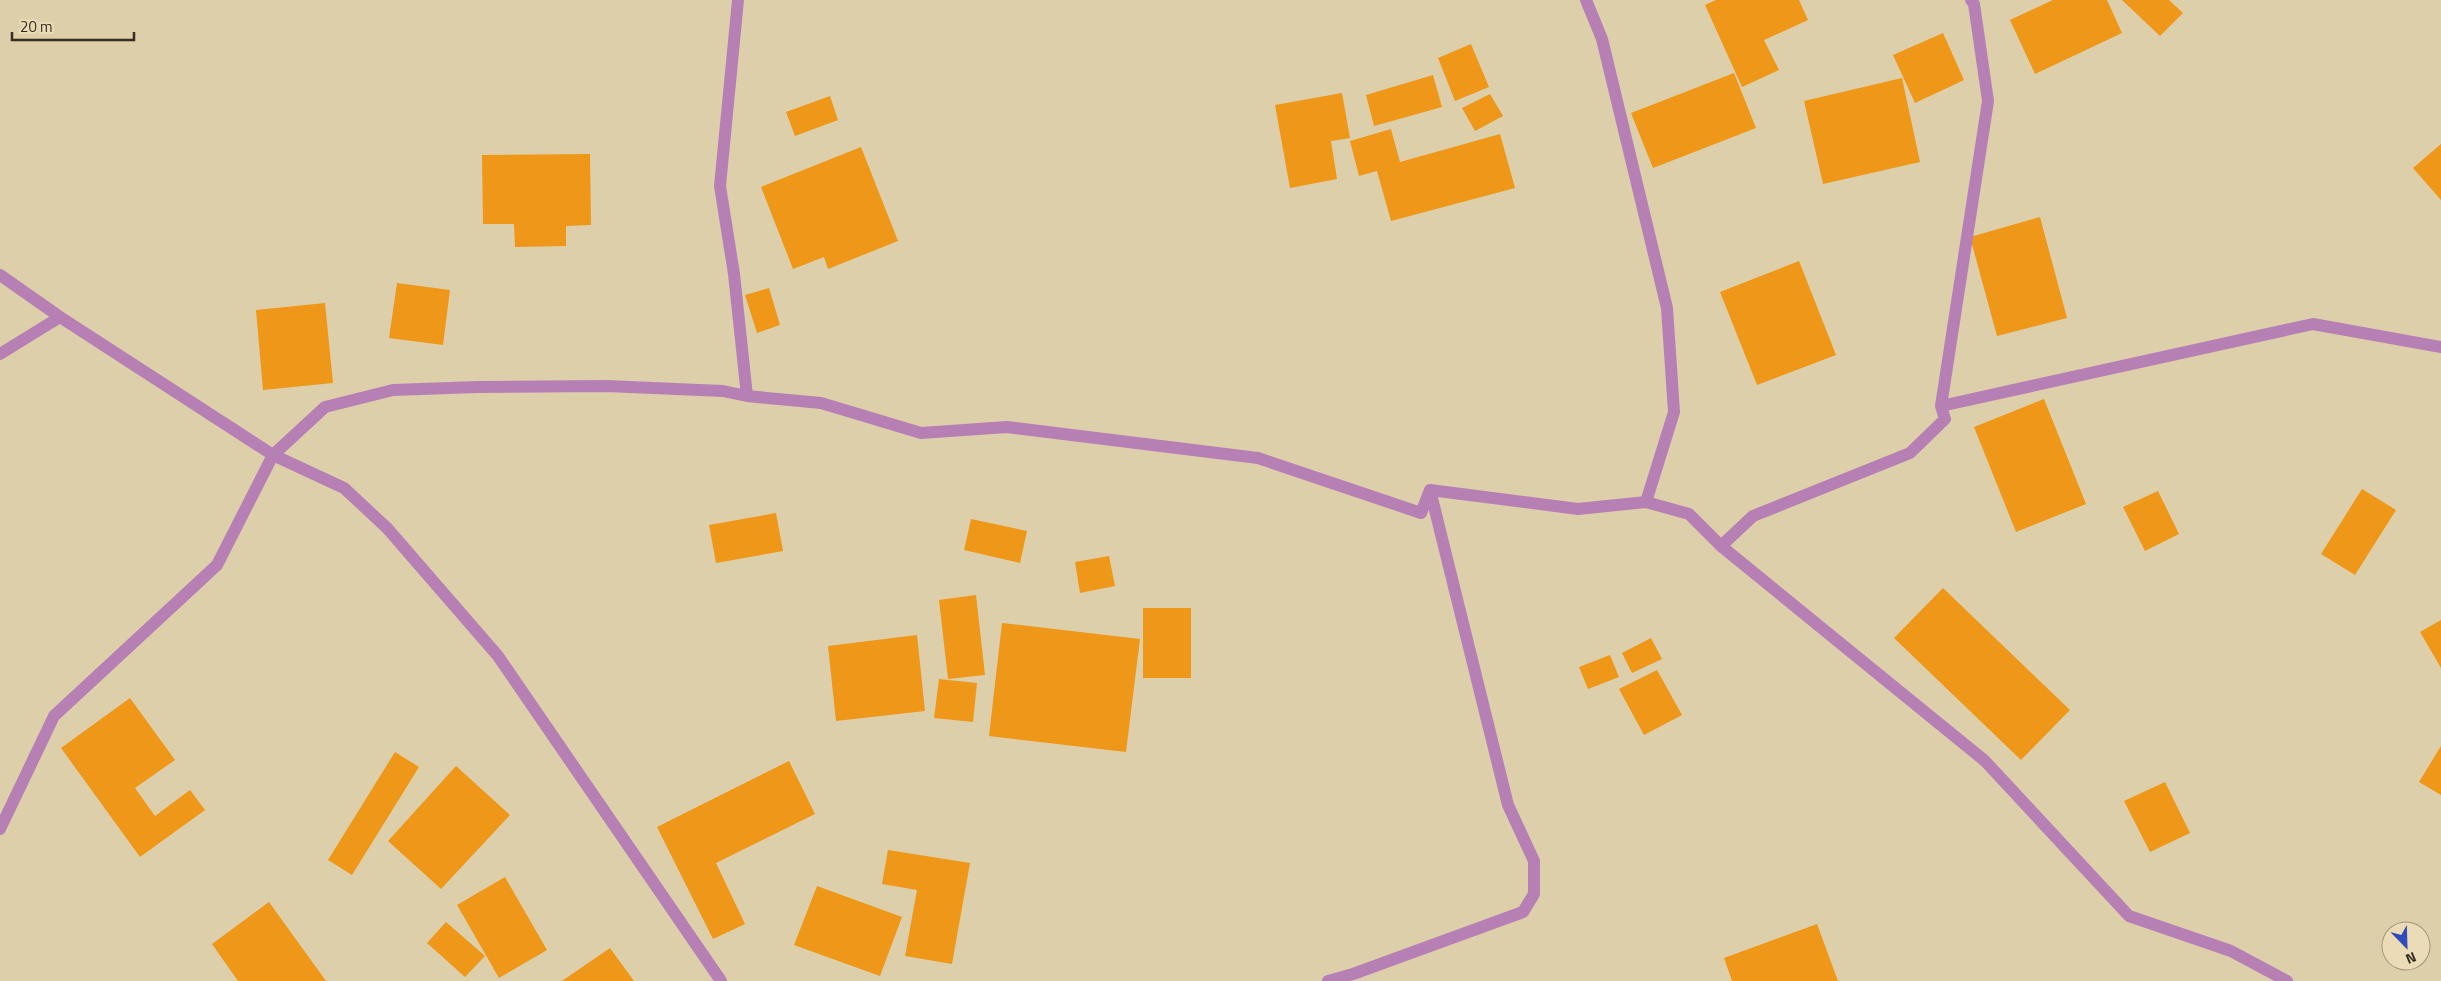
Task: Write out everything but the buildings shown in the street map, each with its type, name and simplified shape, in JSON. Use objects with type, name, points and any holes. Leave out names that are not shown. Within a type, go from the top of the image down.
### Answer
[{"type":"street","points":[[738,0],[720,186],[734,274],[747,396]]},
{"type":"street","points":[[1586,0],[1602,39],[1666,308],[1674,412],[1646,502]]},
{"type":"street","points":[[1721,546],[1753,516],[1910,453],[1944,419],[1940,406],[1988,101],[1974,4],[1971,0]]},
{"type":"street","points":[[0,275],[60,317],[273,455],[344,488],[387,528],[498,656],[721,981]]},
{"type":"street","points":[[0,354],[60,317]]},
{"type":"street","points":[[1940,406],[2313,324],[2441,347]]},
{"type":"street","points":[[0,829],[54,716],[217,565],[273,455],[325,407],[393,390],[606,386],[723,391],[747,396],[821,403],[921,434],[1007,427],[1258,458],[1421,513],[1430,490]]},
{"type":"street","points":[[1430,490],[1578,509],[1646,502],[1688,514],[1721,546],[1985,761],[2129,916],[2231,951],[2287,981]]},
{"type":"street","points":[[1328,981],[1353,974],[1523,912],[1534,894],[1534,861],[1508,805],[1430,490]]}]
